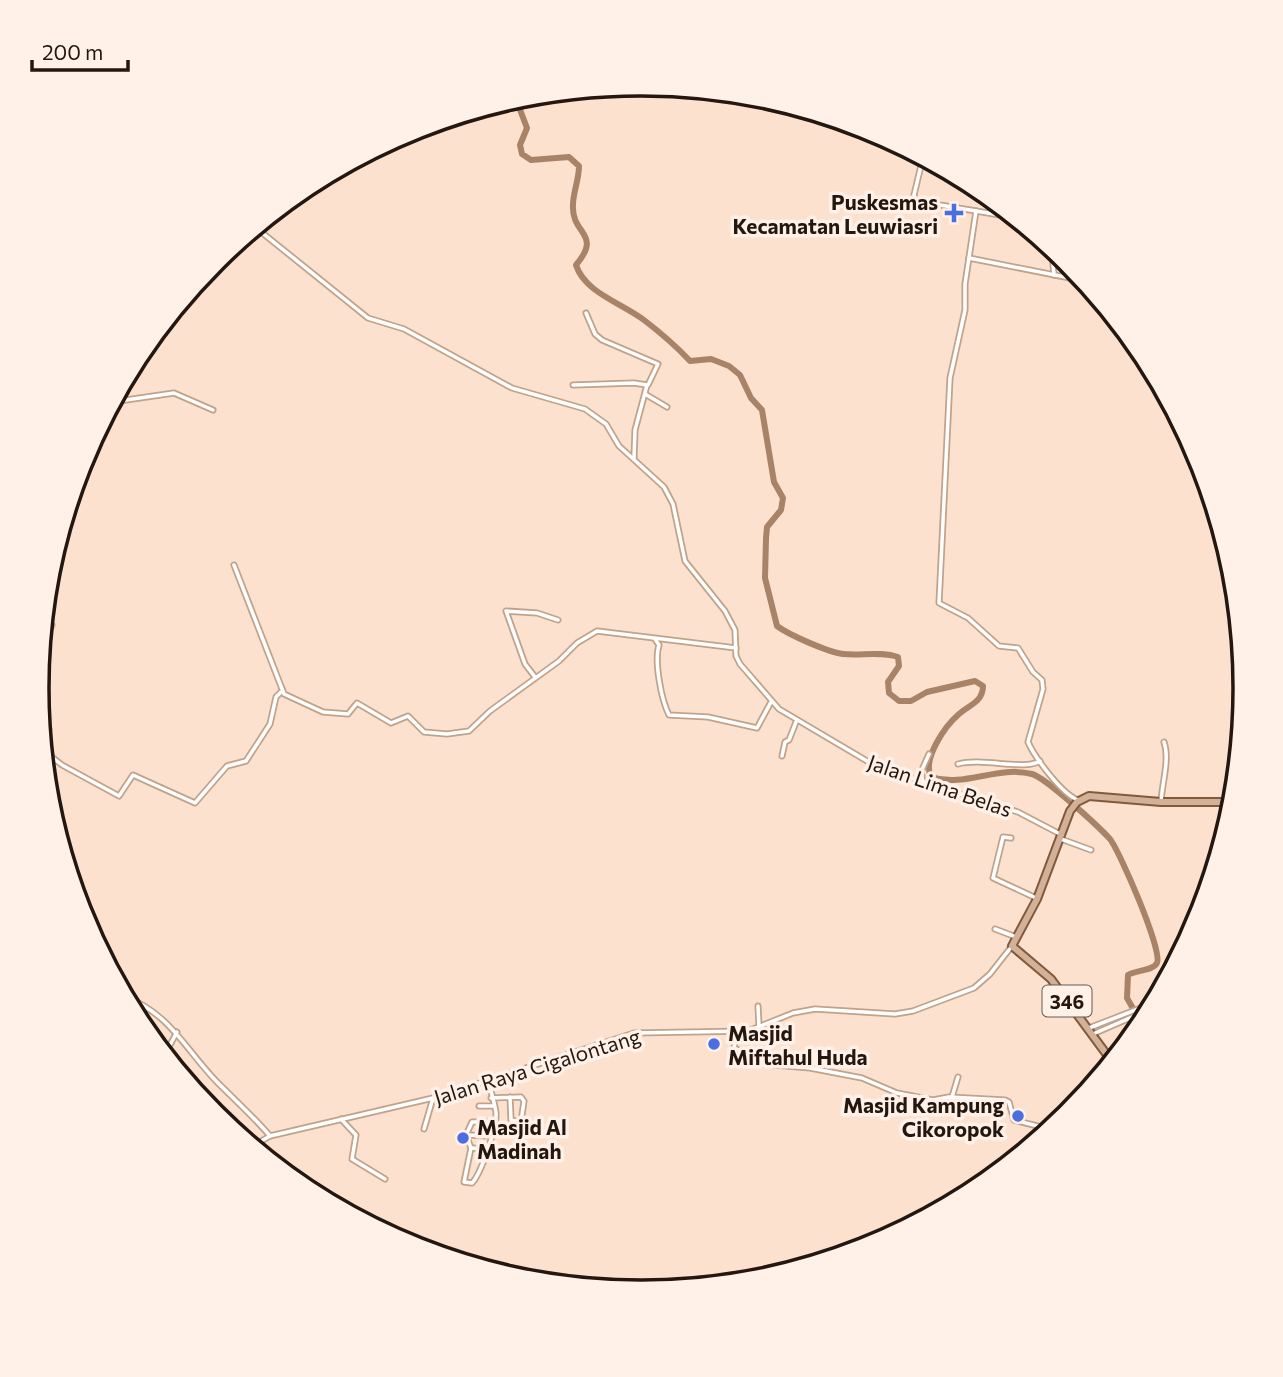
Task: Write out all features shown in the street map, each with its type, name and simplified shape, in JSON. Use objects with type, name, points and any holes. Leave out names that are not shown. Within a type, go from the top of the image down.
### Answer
[{"type":"main road","points":[[1012,946],[1037,899],[1059,836],[1070,811],[1078,801],[1089,796],[1161,802],[1223,802]]},
{"type":"main road","name":"346","points":[[1012,946],[1051,979],[1107,1055]]},
{"type":"street","points":[[921,166],[914,195],[916,201],[997,215]]},
{"type":"street","points":[[976,211],[965,310],[950,378],[939,603],[968,618],[999,646],[1018,648],[1033,672],[1042,680],[1043,689],[1027,738],[1033,754],[1070,797],[1078,801]]},
{"type":"street","name":"Jalan Lima Belas","points":[[263,233],[368,318],[404,328],[512,388],[585,409],[606,424],[618,446],[664,487],[673,505],[685,561],[725,611],[735,630],[740,664],[771,702],[796,722],[867,761],[1018,812],[1059,836],[1091,850]]},
{"type":"street","points":[[969,258],[1068,278]]},
{"type":"street","points":[[1053,263],[1054,275]]},
{"type":"street","points":[[586,313],[598,337],[658,364],[647,387],[635,430],[634,459]]},
{"type":"street","points":[[573,385],[640,383],[647,387]]},
{"type":"street","points":[[124,400],[174,393],[213,410]]},
{"type":"street","points":[[645,394],[667,407]]},
{"type":"street","points":[[234,565],[282,692],[297,702],[328,713],[348,714],[354,705],[359,704],[391,723],[408,716],[422,731],[457,734],[469,731],[535,677],[559,661],[577,643],[597,631],[736,648]]},
{"type":"street","points":[[535,677],[524,661],[506,611],[537,613],[558,620]]},
{"type":"street","points":[[656,639],[659,646],[656,664],[660,673],[662,698],[669,715],[708,717],[757,728],[771,702]]},
{"type":"street","points":[[53,758],[119,796],[131,775],[193,803],[199,800],[227,766],[248,758],[270,724],[276,697],[282,692]]},
{"type":"street","points":[[782,756],[785,741],[790,738],[796,722]]},
{"type":"street","points":[[1161,802],[1168,752],[1164,742]]},
{"type":"street","points":[[923,782],[921,772],[929,754]]},
{"type":"street","points":[[958,764],[992,761],[1024,766],[1040,761]]},
{"type":"street","points":[[1012,838],[1003,837],[993,878],[1037,899]]},
{"type":"street","points":[[995,929],[1017,937]]},
{"type":"street","name":"Jalan Raya Cigalontang","points":[[260,1142],[270,1136],[433,1098],[634,1033],[737,1032],[757,1028],[805,1010],[899,1014],[928,1007],[974,988],[990,974],[1012,946]]},
{"type":"street","points":[[140,1003],[151,1008],[177,1032],[217,1081],[270,1136]]},
{"type":"street","points":[[757,1028],[758,1006]]},
{"type":"street","points":[[1089,1032],[1138,1011]]},
{"type":"street","points":[[169,1046],[177,1032]]},
{"type":"street","points":[[737,1032],[734,1048],[774,1065],[810,1068],[862,1079],[897,1093],[933,1100],[952,1097],[1005,1100],[1009,1102],[1014,1120],[1040,1127]]},
{"type":"street","points":[[952,1097],[958,1077]]},
{"type":"street","points":[[489,1080],[494,1122],[478,1177],[468,1184],[463,1180],[471,1148],[466,1135],[472,1122],[494,1122]]},
{"type":"street","points":[[491,1098],[510,1097],[523,1099],[521,1122],[511,1120],[510,1097]]},
{"type":"street","points":[[424,1129],[433,1098]]},
{"type":"street","points":[[479,1106],[493,1106]]},
{"type":"street","points":[[341,1119],[343,1125],[353,1129],[357,1139],[352,1159],[385,1180]]},
{"type":"street","points":[[466,1135],[490,1136]]},
{"type":"street","points":[[471,1148],[487,1149]]},
{"type":"waterway","points":[[520,109],[527,128],[520,145],[522,154],[531,160],[569,157],[579,166],[573,205],[576,223],[584,234],[587,246],[576,265],[587,283],[650,325],[690,361],[711,359],[729,366],[740,375],[751,398],[762,410],[774,482],[783,498],[781,510],[767,527],[766,538],[765,578],[777,626],[809,643],[836,653],[885,654],[898,657],[899,666],[888,682],[889,693],[899,701],[911,701],[927,692],[975,681],[983,686],[978,700],[953,719],[936,743],[930,761],[931,777],[956,780],[1006,772],[1032,774],[1060,793],[1110,839],[1140,901],[1157,955],[1155,966],[1128,975],[1127,998],[1136,1014]]},
{"type":"place","name":"Puskesmas Kecamatan Leuwiasri","points":[[954,213]]},
{"type":"place","name":"Masjid Miftahul Huda","points":[[714,1044]]},
{"type":"place","name":"Masjid Kampung Cikoropok","points":[[1018,1116]]},
{"type":"place","name":"Masjid Al Madinah","points":[[463,1138]]}]
